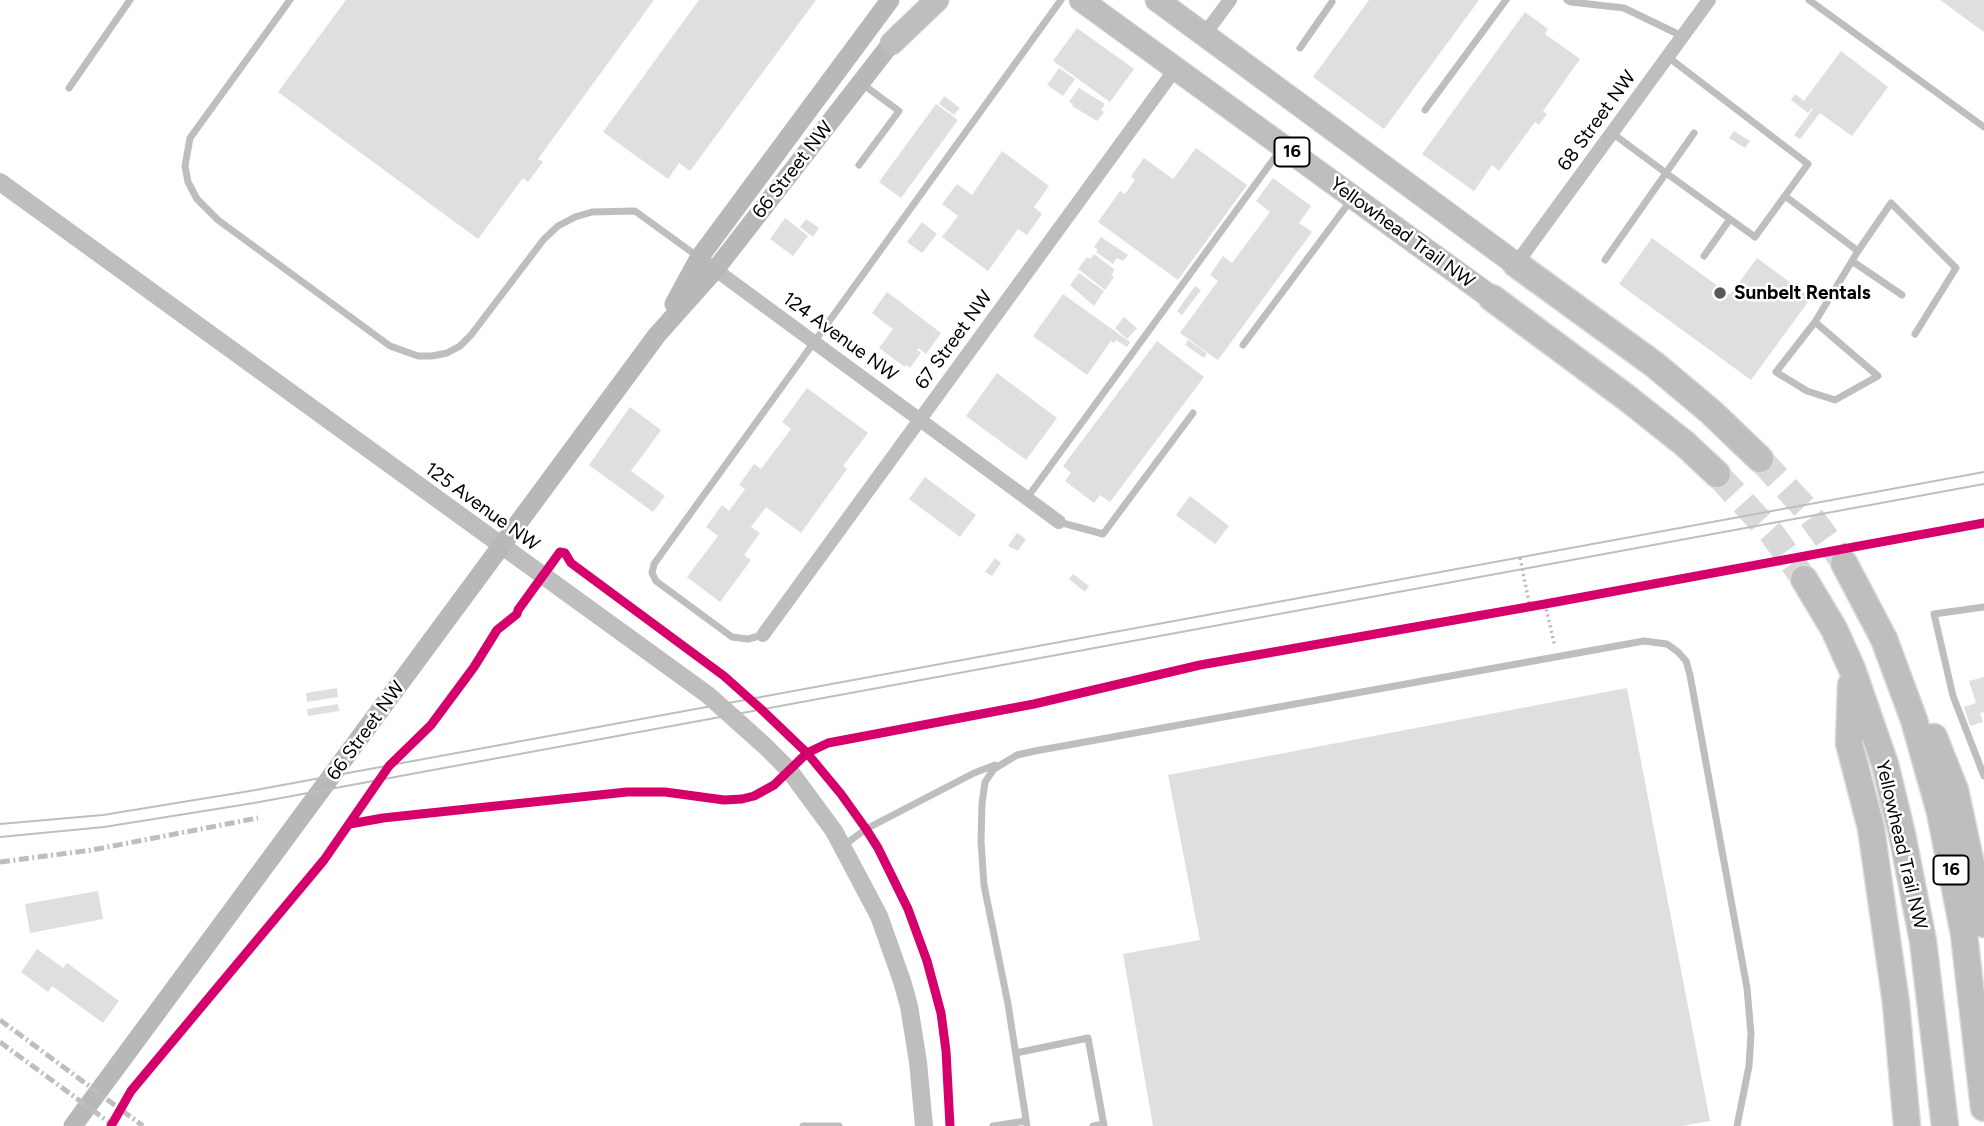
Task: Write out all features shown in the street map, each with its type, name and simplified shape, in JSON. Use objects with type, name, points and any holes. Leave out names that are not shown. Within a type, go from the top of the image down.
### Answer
[{"type":"highway","points":[[892,43],[937,0]]},
{"type":"highway","name":"Yellowhead Trail NW","points":[[1070,0],[1086,4],[1353,196],[1627,398],[1685,444],[1717,474]]},
{"type":"highway","name":"16","points":[[1157,0],[1655,365],[1712,412],[1760,459]]},
{"type":"highway","name":"16","points":[[1844,563],[1884,639],[1914,720],[1940,811],[1964,934],[1984,1108]]},
{"type":"highway","name":"Yellowhead Trail NW","points":[[1804,579],[1834,629],[1852,670],[1885,764],[1923,941],[1945,1126]]},
{"type":"highway","points":[[1884,639],[1930,727],[1955,790],[1984,923]]},
{"type":"highway","points":[[1852,670],[1849,743],[1871,828],[1896,1003],[1907,1126]]},
{"type":"main road","name":"66 Street NW","points":[[73,1126],[657,335],[890,0]]},
{"type":"main road","name":"66 Street NW","points":[[707,264],[861,83],[923,0]]},
{"type":"street","points":[[1205,35],[1230,0]]},
{"type":"street","name":"68 Street NW","points":[[1516,264],[1709,0]]},
{"type":"street","name":"67 Street NW","points":[[763,635],[1176,68]]},
{"type":"street","name":"125 Avenue NW","points":[[0,182],[732,715],[789,770],[843,846],[879,916],[902,981],[915,1035],[924,1126]]},
{"type":"street","name":"124 Avenue NW","points":[[707,264],[1059,522]]},
{"type":"lane","points":[[69,88],[130,0]]},
{"type":"lane","points":[[290,0],[190,138],[185,166],[188,182],[197,200],[218,220],[390,346],[418,356],[447,353],[460,346],[544,239],[575,216],[592,212],[635,211],[707,264]]},
{"type":"lane","points":[[763,635],[748,639],[732,637],[656,581],[652,573],[654,564],[1061,0]]},
{"type":"lane","points":[[1425,110],[1506,0]]},
{"type":"lane","points":[[1567,0],[1624,8],[1682,37]]},
{"type":"lane","points":[[1809,0],[1984,127]]},
{"type":"lane","points":[[1300,48],[1332,1]]},
{"type":"lane","points":[[1612,133],[1755,237],[1785,197],[1808,164],[1668,57]]},
{"type":"lane","points":[[859,165],[899,111],[861,83]]},
{"type":"lane","points":[[1605,260],[1694,133]]},
{"type":"lane","points":[[1027,498],[1283,145]]},
{"type":"lane","points":[[1243,345],[1353,196]]},
{"type":"lane","points":[[1785,197],[1858,251]]},
{"type":"lane","points":[[1815,322],[1878,376],[1835,400],[1807,391],[1776,372],[1815,322],[1891,203],[1956,268],[1915,334]]},
{"type":"lane","points":[[1704,256],[1730,219]]},
{"type":"lane","points":[[1852,261],[1902,295]]},
{"type":"lane","points":[[1059,522],[1103,534],[1193,413]]},
{"type":"lane","points":[[1984,607],[1934,614],[1953,696],[1984,775]]},
{"type":"lane","points":[[843,846],[866,829],[974,773],[1035,751],[1644,641],[1667,644],[1686,661],[1747,988],[1751,1034],[1749,1066],[1737,1126]]},
{"type":"lane","points":[[993,1126],[1027,1124],[1008,1004],[984,885],[981,841],[985,782],[994,769],[1006,761]]},
{"type":"lane","points":[[1016,1053],[1088,1038],[1104,1125],[1093,1126]]},
{"type":"lane","points":[[803,1126],[839,1126]]},
{"type":"path","points":[[1520,558],[1530,607]]},
{"type":"path","points":[[1516,609],[1559,602]]},
{"type":"path","points":[[1545,604],[1557,656]]},
{"type":"building","points":[[346,0],[654,0],[538,159],[543,162],[528,182],[523,178],[478,239],[278,92]]},
{"type":"building","points":[[699,0],[816,0],[690,171],[679,163],[668,179],[603,132]]},
{"type":"building","points":[[1369,0],[1479,0],[1384,129],[1313,77]]},
{"type":"building","points":[[1940,0],[1984,0],[1984,32]]},
{"type":"building","points":[[1525,12],[1548,29],[1545,34],[1580,59],[1543,111],[1547,114],[1539,125],[1535,122],[1499,171],[1492,165],[1474,191],[1422,154]]},
{"type":"building","points":[[1077,28],[1134,69],[1110,102],[1053,61]]},
{"type":"building","points":[[1841,51],[1888,87],[1852,136],[1820,113],[1800,139],[1794,135],[1813,109],[1808,113],[1791,100],[1795,94],[1804,101]]},
{"type":"building","points":[[1059,68],[1075,79],[1063,96],[1047,85]]},
{"type":"building","points":[[1079,88],[1105,104],[1101,110],[1104,112],[1097,121],[1069,102]]},
{"type":"building","points":[[944,96],[960,108],[954,115],[939,104]]},
{"type":"building","points":[[936,104],[958,120],[901,198],[879,182]]},
{"type":"building","points":[[1734,131],[1750,141],[1745,148],[1729,138]]},
{"type":"building","points":[[1196,148],[1247,185],[1178,280],[1098,222],[1120,191],[1125,194],[1135,180],[1131,176],[1144,158],[1173,179]]},
{"type":"building","points":[[1002,151],[1049,186],[1034,207],[1042,214],[1027,235],[1018,229],[988,271],[942,237],[958,216],[942,204],[957,184],[972,195]]},
{"type":"building","points":[[1273,178],[1311,206],[1299,223],[1312,232],[1218,360],[1180,333],[1218,281],[1210,275],[1223,256],[1232,263],[1270,212],[1256,201]]},
{"type":"building","points":[[785,218],[808,236],[793,256],[770,239]]},
{"type":"building","points":[[806,219],[819,228],[813,237],[800,227]]},
{"type":"building","points":[[922,222],[937,234],[922,253],[907,242]]},
{"type":"building","points":[[1101,237],[1128,255],[1123,261],[1117,258],[1113,264],[1096,252],[1098,250],[1094,247]]},
{"type":"building","points":[[1652,238],[1730,295],[1757,258],[1811,298],[1751,380],[1619,284]]},
{"type":"building","points":[[1094,254],[1115,270],[1111,275],[1114,277],[1105,290],[1078,269],[1087,257],[1090,259]]},
{"type":"building","points":[[1079,273],[1104,291],[1094,306],[1070,285]]},
{"type":"building","points":[[1195,286],[1201,290],[1182,315],[1177,311]]},
{"type":"building","points":[[887,292],[941,333],[926,354],[918,348],[921,353],[910,368],[879,348],[893,329],[872,313]]},
{"type":"building","points":[[1063,294],[1130,342],[1127,347],[1116,340],[1114,343],[1111,341],[1087,375],[1033,336]]},
{"type":"building","points":[[1124,317],[1137,328],[1127,339],[1115,328]]},
{"type":"building","points":[[1188,340],[1207,353],[1204,358],[1185,345]]},
{"type":"building","points":[[1157,341],[1204,377],[1110,502],[1100,495],[1094,503],[1065,481],[1071,473],[1063,466]]},
{"type":"building","points":[[997,373],[1057,418],[1026,460],[966,416]]},
{"type":"building","points":[[807,388],[868,433],[843,466],[847,469],[801,533],[766,507],[751,527],[760,533],[744,555],[751,560],[720,602],[687,577],[718,536],[706,527],[722,505],[729,511],[745,489],[739,485],[754,464],[761,469],[791,429],[782,422]]},
{"type":"building","points":[[630,407],[661,430],[631,471],[665,496],[653,512],[589,465]]},
{"type":"building","points":[[925,477],[976,515],[960,537],[909,499]]},
{"type":"building","points":[[1190,496],[1229,526],[1215,544],[1176,515]]},
{"type":"building","points":[[1017,533],[1026,539],[1018,551],[1008,546]]},
{"type":"building","points":[[995,558],[1001,563],[992,576],[985,572]]},
{"type":"building","points":[[1073,574],[1089,586],[1085,592],[1069,579]]},
{"type":"building","points":[[1984,677],[1984,712],[1980,713],[1983,722],[1970,726],[1964,707],[1976,703],[1969,681]]},
{"type":"building","points":[[337,688],[338,697],[307,702],[306,693]]},
{"type":"building","points":[[1627,688],[1710,1121],[1682,1126],[1153,1126],[1123,954],[1200,940],[1168,775]]},
{"type":"building","points":[[338,704],[339,711],[308,716],[307,709]]},
{"type":"building","points":[[98,891],[103,919],[30,933],[25,904]]},
{"type":"building","points":[[37,949],[63,968],[67,963],[119,1001],[103,1023],[52,986],[48,992],[21,972]]},
{"type":"tunnel","points":[[1760,459],[1805,508],[1844,563]]},
{"type":"tunnel","points":[[1717,474],[1773,535],[1804,579]]},
{"type":"tram line","points":[[0,824],[103,815],[250,791],[1984,472]]},
{"type":"tram line","points":[[0,837],[104,827],[254,803],[1984,484]]},
{"type":"railway","points":[[0,862],[92,850],[258,818]]},
{"type":"railway","points":[[0,1020],[143,1126]]},
{"type":"railway","points":[[0,1042],[114,1126]]},
{"type":"cycle path","points":[[350,824],[383,818],[627,792],[665,792],[724,800],[742,799],[774,785],[807,753],[828,743],[1034,704],[1200,665],[1984,523]]},
{"type":"cycle path","points":[[111,1126],[131,1091],[324,860],[389,766],[431,725],[474,667],[497,630],[517,614],[560,552],[565,553],[571,563],[724,676],[761,709],[807,753],[866,829],[908,909],[927,961],[941,1013],[950,1126]]},
{"type":"place","name":"Sunbelt Rentals","points":[[1720,293]]}]
